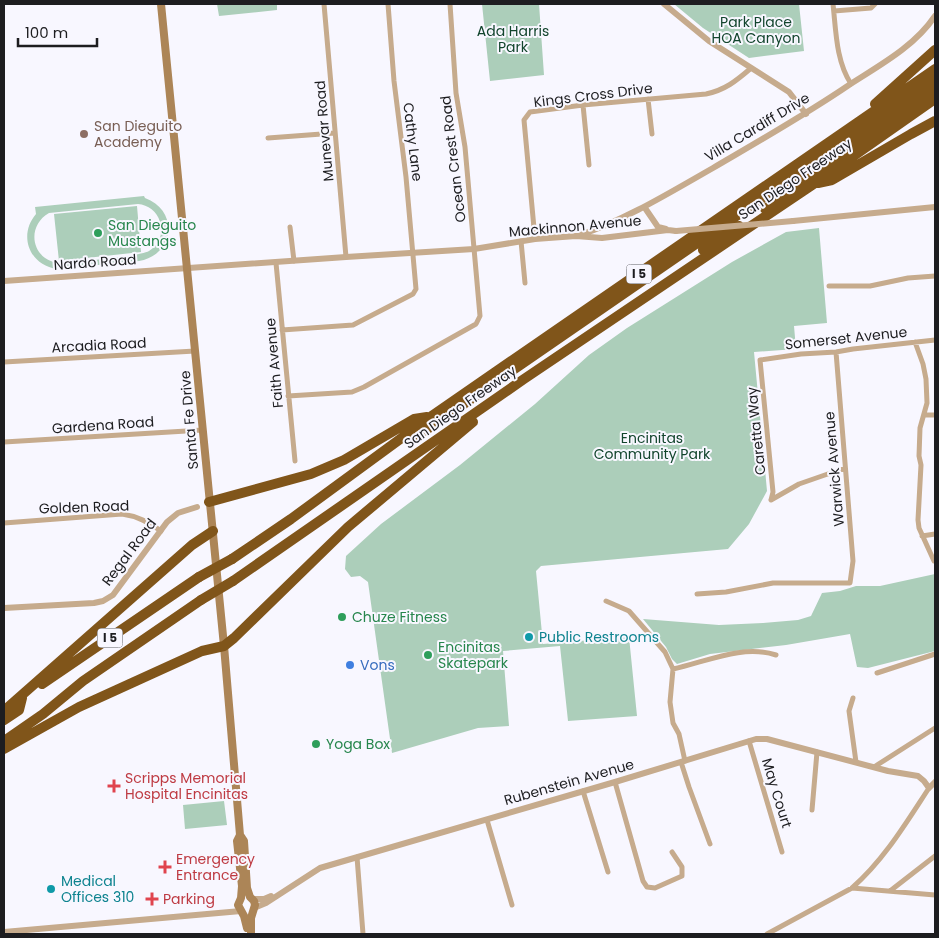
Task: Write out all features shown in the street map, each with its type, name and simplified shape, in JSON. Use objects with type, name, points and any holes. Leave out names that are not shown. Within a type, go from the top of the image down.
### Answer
[{"type":"highway","points":[[844,132],[935,50]]},
{"type":"highway","name":"San Diego Freeway","points":[[5,710],[199,578],[232,559],[291,519],[433,415],[935,69]]},
{"type":"highway","points":[[402,437],[416,437],[935,79]]},
{"type":"highway","points":[[416,455],[422,444],[935,90]]},
{"type":"highway","name":"San Diego Freeway","points":[[4,741],[43,714],[83,681],[201,600],[233,581],[524,379],[812,185],[935,99]]},
{"type":"highway","points":[[812,185],[832,180],[935,121]]},
{"type":"highway","points":[[4,749],[79,707],[115,690],[202,651],[224,646],[348,527],[524,379]]},
{"type":"highway","points":[[209,502],[312,474],[344,460],[414,419],[433,415]]},
{"type":"highway","points":[[5,710],[192,545],[213,531]]},
{"type":"highway","points":[[4,720],[19,710],[22,698]]},
{"type":"highway","points":[[4,732],[25,718],[43,714]]},
{"type":"main road","name":"Santa Fe Drive","points":[[161,4],[224,646],[240,835],[244,841],[247,883],[252,898]]},
{"type":"main road","name":"Santa Fe Drive","points":[[240,835],[237,841],[242,886],[240,900]]},
{"type":"main road","points":[[245,896],[252,898],[255,902],[249,934],[246,920],[239,909],[240,900],[245,896]]},
{"type":"main road","points":[[241,911],[248,913],[253,910]]},
{"type":"street","name":"Munevar Road","points":[[324,4],[346,257]]},
{"type":"street","name":"Cathy Lane","points":[[282,330],[354,325],[413,294],[416,289],[406,177],[394,81],[388,4]]},
{"type":"street","name":"Ocean Crest Road","points":[[288,396],[352,392],[364,387],[476,324],[480,316],[465,147],[456,93],[450,4]]},
{"type":"street","points":[[664,4],[709,41],[750,69],[789,92],[806,114]]},
{"type":"street","points":[[833,4],[840,62],[851,84]]},
{"type":"street","points":[[834,11],[871,8],[875,4]]},
{"type":"street","name":"Villa Cardiff Drive","points":[[576,236],[596,230],[645,208],[806,114],[897,54],[921,34],[935,16]]},
{"type":"street","name":"Kings Cross Drive","points":[[535,239],[524,120],[524,117],[530,112],[583,105],[706,94],[730,86],[750,69]]},
{"type":"street","points":[[648,99],[652,134]]},
{"type":"street","points":[[583,105],[589,165]]},
{"type":"street","points":[[268,138],[335,134]]},
{"type":"street","points":[[645,208],[658,227],[668,230]]},
{"type":"street","name":"Mackinnon Avenue","points":[[187,268],[474,250],[535,239],[576,236],[602,238],[668,230],[676,231],[935,208]]},
{"type":"street","points":[[290,227],[294,261]]},
{"type":"street","points":[[521,241],[525,283]]},
{"type":"street","name":"Faith Avenue","points":[[276,263],[295,461]]},
{"type":"street","name":"Nardo Road","points":[[4,281],[187,268]]},
{"type":"street","points":[[829,286],[870,286],[908,278],[935,276]]},
{"type":"street","name":"Somerset Avenue","points":[[760,360],[935,340]]},
{"type":"street","points":[[915,342],[926,379],[927,403],[920,428],[919,456],[921,465],[918,520],[922,536],[934,560]]},
{"type":"street","name":"Arcadia Road","points":[[4,362],[195,351]]},
{"type":"street","name":"Warwick Avenue","points":[[697,594],[726,592],[773,583],[850,583],[854,561],[836,352]]},
{"type":"street","name":"Caretta Way","points":[[760,360],[773,492],[771,500],[799,484],[845,468]]},
{"type":"street","points":[[924,415],[935,415]]},
{"type":"street","name":"Gardena Road","points":[[4,442],[203,430]]},
{"type":"street","name":"Regal Road","points":[[4,608],[103,601],[113,596],[175,515],[209,502]]},
{"type":"street","name":"Golden Road","points":[[4,523],[122,514],[141,518],[161,531]]},
{"type":"street","points":[[922,536],[935,534]]},
{"type":"street","points":[[606,601],[629,611],[664,652],[673,669],[670,702],[673,723],[679,734],[688,787],[710,844]]},
{"type":"street","points":[[673,669],[693,665],[719,656],[763,651],[776,656]]},
{"type":"street","points":[[877,673],[935,654]]},
{"type":"street","points":[[853,698],[849,711],[856,762]]},
{"type":"street","points":[[874,767],[935,728]]},
{"type":"street","name":"Rubenstein Avenue","points":[[253,910],[320,868],[756,739],[767,739],[888,771],[918,776],[929,788]]},
{"type":"street","name":"May Court","points":[[749,741],[782,852]]},
{"type":"street","points":[[812,810],[817,752]]},
{"type":"street","points":[[615,782],[643,881],[647,886],[655,888],[682,876],[682,867],[672,852]]},
{"type":"street","points":[[767,934],[852,888],[864,878],[897,838],[929,788],[935,782]]},
{"type":"street","points":[[584,791],[608,872]]},
{"type":"street","points":[[487,820],[512,904]]},
{"type":"street","points":[[890,891],[935,856]]},
{"type":"street","points":[[357,858],[363,934]]},
{"type":"street","points":[[852,888],[935,895]]},
{"type":"street","name":"Rubenstein Avenue","points":[[252,898],[264,899],[277,894]]},
{"type":"street","points":[[219,913],[240,900]]},
{"type":"street","points":[[4,932],[241,911]]},
{"type":"green space","points":[[217,4],[277,4],[277,10],[219,16]]},
{"type":"green space","name":"Ada Harris Park","points":[[482,4],[539,4],[544,75],[490,81]]},
{"type":"green space","name":"Park Place HOA Canyon","points":[[674,4],[799,4],[804,51],[749,58],[703,28]]},
{"type":"green space","points":[[144,196],[156,204],[168,222],[166,242],[151,257],[139,261],[57,269],[39,262],[29,248],[27,240],[28,231],[36,214],[35,207]],"holes":[[[142,205],[149,207],[154,212],[159,218],[161,226],[160,238],[149,251],[119,257],[58,263],[49,260],[37,249],[35,241],[37,226],[49,213]]]},
{"type":"green space","name":"San Dieguito Mustangs","points":[[137,206],[141,252],[59,261],[54,214]]},
{"type":"green space","name":"Encinitas Community Park","points":[[819,228],[827,323],[794,326],[796,349],[754,352],[767,491],[749,524],[728,549],[541,566],[536,571],[543,644],[629,637],[637,716],[568,721],[560,646],[503,651],[509,726],[478,728],[392,753],[368,582],[360,576],[351,577],[345,569],[346,556],[381,524],[460,465],[535,404],[589,355],[627,328],[732,262],[786,232]]},
{"type":"green space","points":[[935,574],[935,651],[868,668],[857,667],[850,634],[786,645],[710,654],[677,664],[643,619],[719,625],[798,620],[811,616],[822,593],[840,591],[856,586],[880,586]]},
{"type":"green space","points":[[224,801],[227,825],[185,829],[183,805]]},
{"type":"place","name":"San Dieguito Academy","points":[[84,134]]},
{"type":"place","name":"San Dieguito Mustangs","points":[[98,233]]},
{"type":"place","name":"Chuze Fitness","points":[[342,617]]},
{"type":"place","name":"Public Restrooms","points":[[529,637]]},
{"type":"place","name":"Encinitas Skatepark","points":[[428,655]]},
{"type":"place","name":"Vons","points":[[350,665]]},
{"type":"place","name":"Yoga Box","points":[[316,744]]},
{"type":"place","name":"Scripps Memorial Hospital Encinitas","points":[[114,786]]},
{"type":"place","name":"Emergency Entrance","points":[[165,867]]},
{"type":"place","name":"Medical Offices 310","points":[[51,889]]},
{"type":"place","name":"Parking","points":[[152,899]]}]
